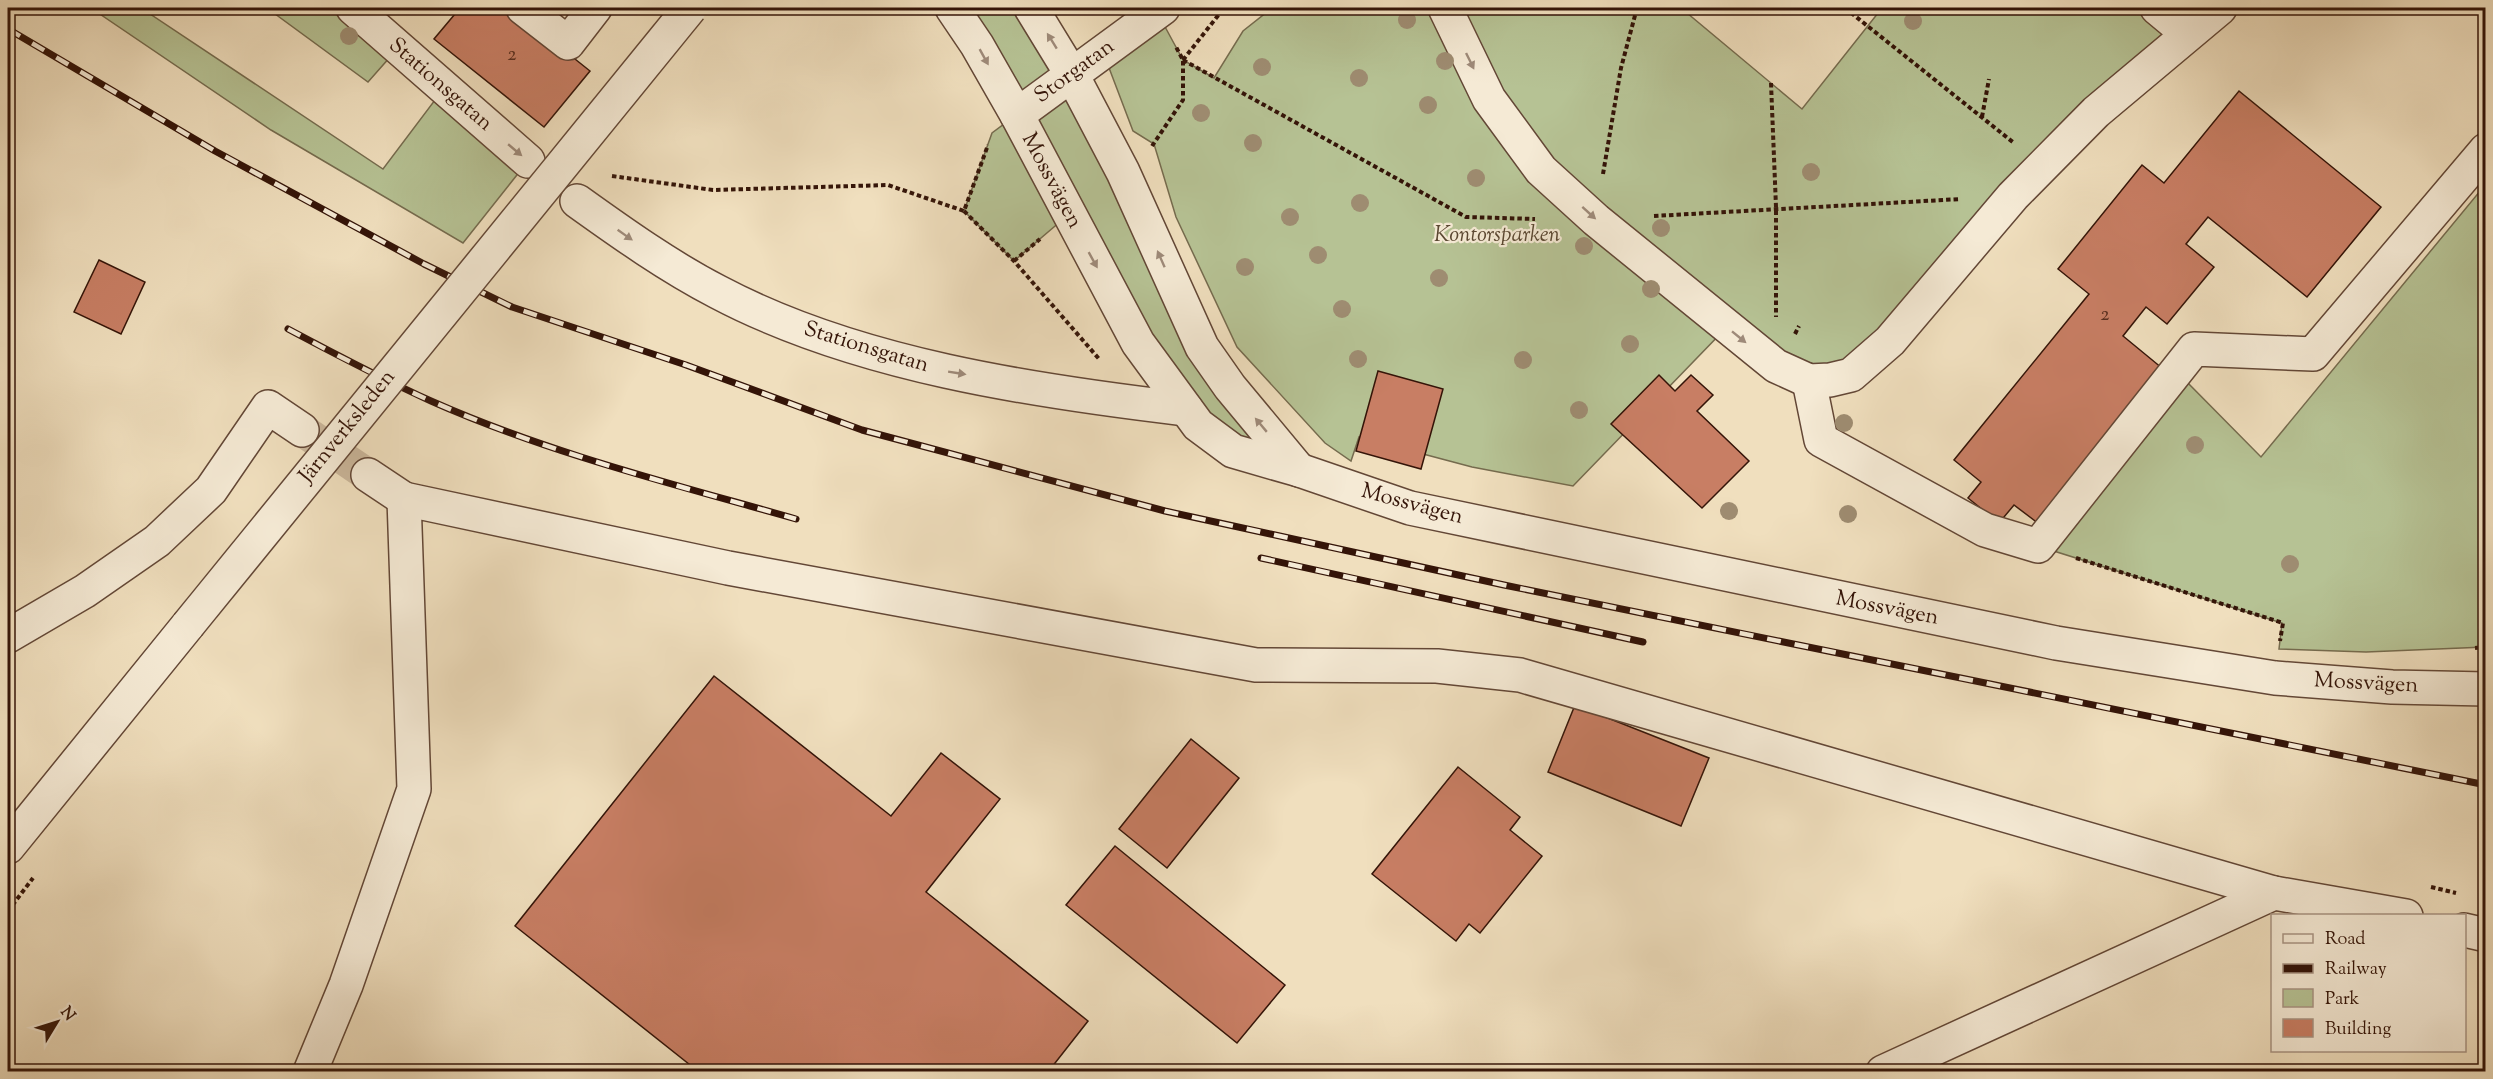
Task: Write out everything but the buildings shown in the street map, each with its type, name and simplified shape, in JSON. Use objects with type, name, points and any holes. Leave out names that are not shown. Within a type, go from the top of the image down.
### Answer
[{"type":"street","name":"Stationsgatan","points":[[353,8],[528,161]]},
{"type":"street","points":[[523,8],[568,43],[595,8]]},
{"type":"street","name":"Järnverksleden","points":[[8,847],[690,8]]},
{"type":"street","name":"Mossvägen","points":[[952,8],[977,45],[1017,115],[1138,343],[1198,425],[1233,451],[1299,470],[1410,508],[2056,643],[2275,678],[2392,687],[2486,688]]},
{"type":"street","points":[[1031,8],[1072,75],[1123,172],[1202,347],[1230,387],[1299,470]]},
{"type":"street","name":"Storgatan","points":[[1017,115],[1163,8]]},
{"type":"street","points":[[1445,8],[1489,99],[1541,170],[1596,220],[1776,366],[1809,381],[1830,380],[1851,375],[1890,341],[2013,196],[2042,166],[2096,112],[2187,33],[2220,8]]},
{"type":"street","points":[[2157,8],[2187,33]]},
{"type":"street","points":[[1809,381],[1821,440],[1985,530],[2038,546],[2194,349],[2313,354],[2486,150]]},
{"type":"street","name":"Stationsgatan","points":[[577,201],[658,259],[720,293],[807,332],[944,371],[1186,409]]},
{"type":"street","points":[[8,636],[85,591],[157,541],[211,490],[268,407],[302,430]]},
{"type":"street","points":[[368,475],[404,499],[728,568],[1256,664],[1437,666],[1520,675],[2274,893],[2400,914]]},
{"type":"street","points":[[310,1071],[346,985],[414,789],[404,499]]},
{"type":"street","points":[[1883,1071],[2274,893]]},
{"type":"street","points":[[2466,930],[2486,935]]},
{"type":"path","points":[[1184,60],[1224,8]]},
{"type":"path","points":[[1596,220],[1621,68],[1637,8]]},
{"type":"path","points":[[1845,8],[2042,166]]},
{"type":"path","points":[[1982,117],[1989,79]]},
{"type":"path","points":[[1771,83],[1776,207],[1776,366]]},
{"type":"path","points":[[964,211],[988,144]]},
{"type":"path","points":[[1154,144],[1157,154]]},
{"type":"path","points":[[603,175],[713,190],[888,185],[964,211],[1014,261]]},
{"type":"path","points":[[2038,546],[2283,623],[2279,649]]},
{"type":"green space","points":[[91,8],[141,8],[383,169],[444,88],[528,161],[463,243],[271,130]]},
{"type":"green space","points":[[267,8],[353,8],[398,48],[368,82]]},
{"type":"green space","points":[[952,8],[1031,8],[1163,264],[1299,470],[1233,451],[1068,215],[1014,261],[964,211],[992,133],[1016,115]]},
{"type":"green space","name":"Kontorsparken","points":[[1272,8],[1681,8],[1802,109],[1882,8],[2157,8],[2187,33],[1830,380],[1727,327],[1573,486],[1472,467],[1359,437],[1351,461],[1325,443],[1237,347],[1176,217],[1154,144],[1133,131],[1103,52],[1157,12],[1183,60],[1214,78],[1243,31]]},
{"type":"green space","points":[[2485,185],[2485,647],[2366,652],[2279,649],[2282,623],[2038,546],[2176,371],[2261,457]]},
{"type":"tunnel","points":[[302,430],[368,475]]},
{"type":"railway","points":[[8,29],[215,151],[424,264],[512,307],[686,365],[862,430],[1165,511],[1504,585],[2486,785]]},
{"type":"railway","points":[[288,329],[413,393],[475,420],[565,452],[796,519]]},
{"type":"railway","points":[[1261,558],[1643,642]]}]
